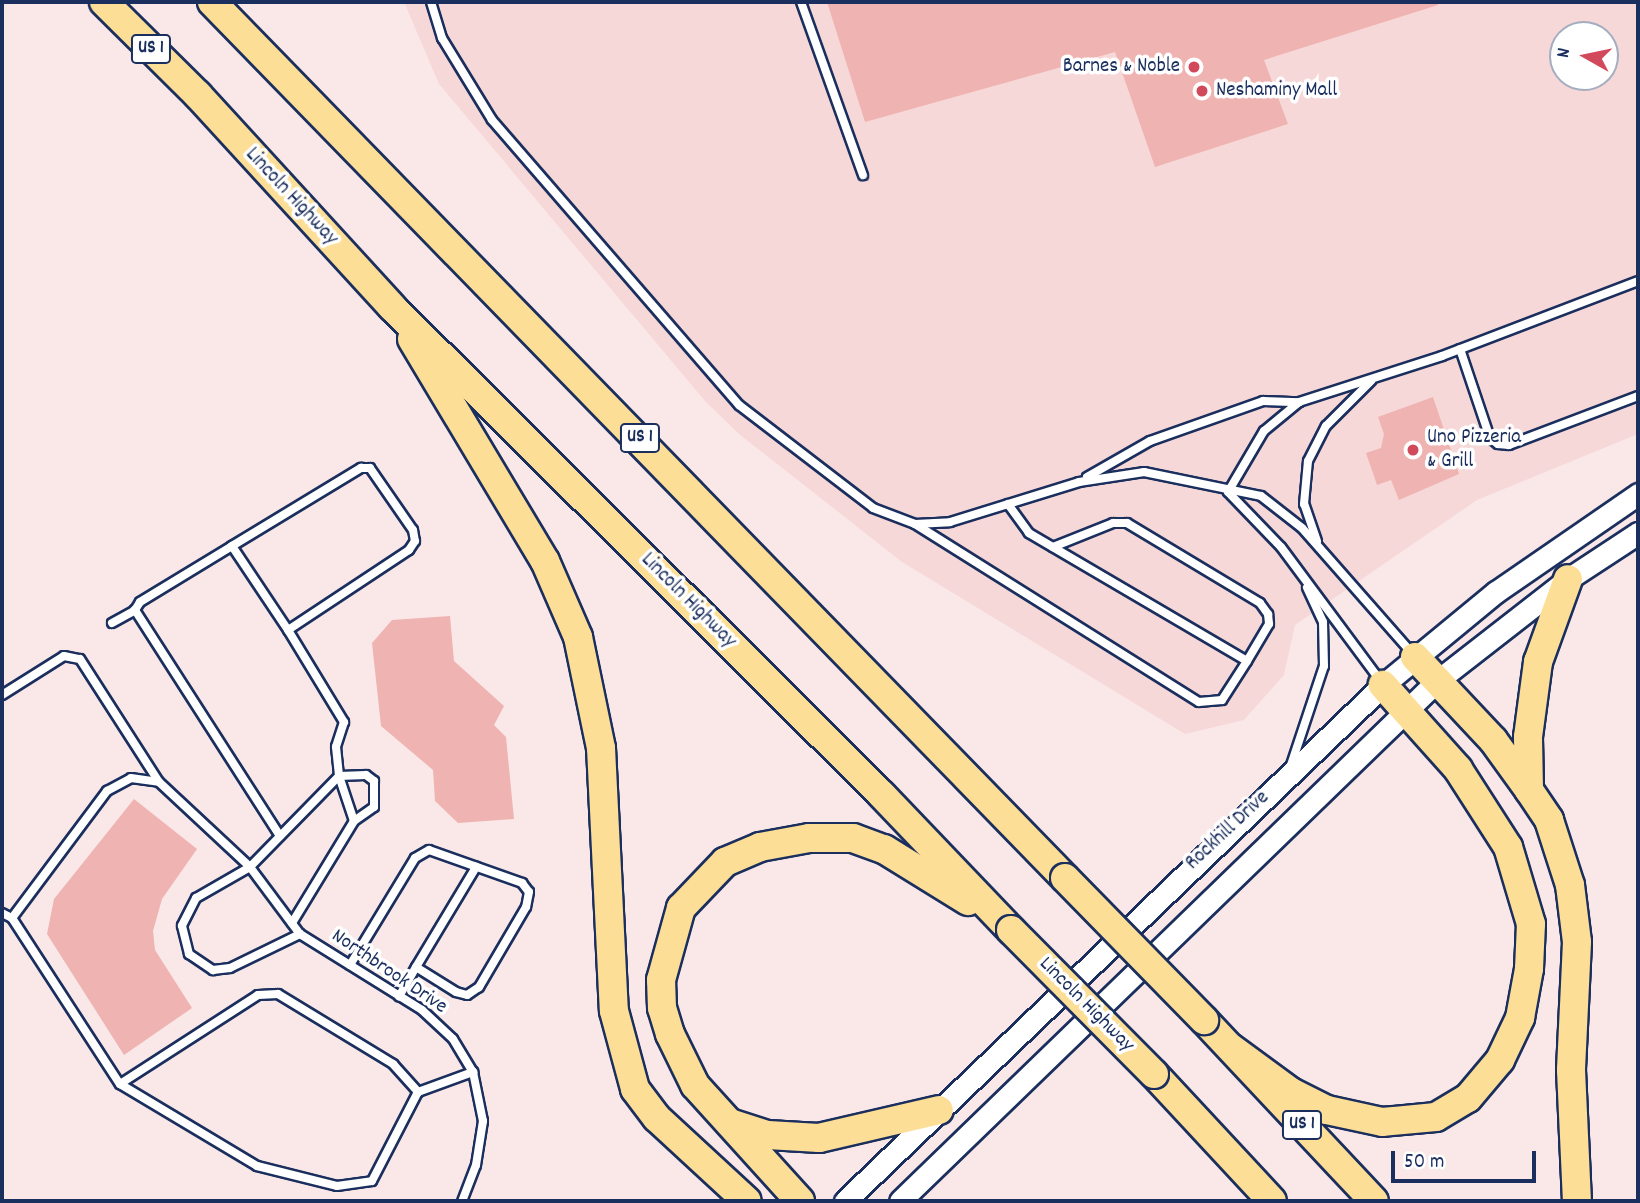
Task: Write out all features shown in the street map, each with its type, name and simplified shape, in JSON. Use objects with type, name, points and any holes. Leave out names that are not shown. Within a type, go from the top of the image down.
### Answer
[{"type":"highway","name":"Lincoln Highway","points":[[104,2],[198,95],[393,307],[873,786],[1154,1074],[1272,1201]]},
{"type":"highway","name":"US 1","points":[[212,2],[1204,1020],[1374,1201]]},
{"type":"highway","points":[[393,307],[532,538],[578,637],[601,748],[614,1011],[621,1045],[635,1088],[657,1118],[709,1169],[747,1201]]},
{"type":"highway","points":[[1530,790],[1528,737],[1538,662],[1568,579]]},
{"type":"highway","points":[[1415,657],[1493,740],[1530,790],[1549,820],[1570,885],[1577,942],[1571,1070],[1577,1201]]},
{"type":"highway","points":[[1231,1048],[1291,1092],[1327,1111],[1382,1122],[1436,1116],[1468,1098],[1500,1060],[1520,1018],[1530,969],[1531,924],[1508,847],[1458,769],[1383,685]]},
{"type":"highway","points":[[800,1201],[690,1076],[670,1034],[662,994],[666,956],[681,908],[725,862],[787,840],[853,838],[907,860],[1011,930]]},
{"type":"highway","points":[[729,1122],[768,1135],[819,1138],[939,1110]]},
{"type":"highway","points":[[709,1169],[722,1201]]},
{"type":"main road","name":"Rockhill Drive","points":[[845,1201],[1383,685],[1550,552],[1638,494]]},
{"type":"main road","name":"Rockhill Drive","points":[[900,1201],[1437,681],[1568,579],[1638,533]]},
{"type":"lane","points":[[431,2],[442,38],[492,120],[739,405],[873,508],[915,524],[1199,702],[1222,700],[1269,624],[1269,614],[1260,603],[1126,523],[1113,523],[1053,547]]},
{"type":"lane","points":[[801,2],[863,175]]},
{"type":"lane","points":[[1079,482],[1150,441],[1263,401],[1299,402],[1460,349],[1638,281]]},
{"type":"lane","points":[[1460,349],[1490,438],[1498,444],[1509,445],[1638,396]]},
{"type":"lane","points":[[1322,550],[1304,504],[1308,461],[1333,417],[1374,377]]},
{"type":"lane","points":[[1228,492],[1264,431],[1299,402]]},
{"type":"lane","points":[[112,623],[135,610],[139,602],[361,468],[378,474],[413,530],[415,541],[409,550],[288,630]]},
{"type":"lane","points":[[915,524],[950,522],[1079,482],[1144,472],[1184,477],[1228,492],[1261,496],[1282,510],[1322,550],[1415,657]]},
{"type":"lane","points":[[1228,492],[1281,547],[1356,643],[1383,685]]},
{"type":"lane","points":[[1008,503],[1029,533],[1247,661]]},
{"type":"lane","points":[[232,546],[288,630],[344,722],[336,747],[339,776],[354,821]]},
{"type":"lane","points":[[1281,547],[1312,595],[1324,637],[1319,687],[1288,775]]},
{"type":"lane","points":[[135,610],[280,836]]},
{"type":"lane","points":[[2,695],[64,656],[80,659],[159,782],[250,867],[300,934],[230,968],[213,970],[189,954],[182,926],[188,908],[196,898],[250,867],[339,776],[366,775],[374,781],[374,807],[354,821],[292,923]]},
{"type":"lane","points":[[12,918],[107,790],[131,778],[159,782]]},
{"type":"lane","points":[[350,965],[415,858],[429,849],[522,884],[529,892],[526,907],[479,987],[467,995],[456,992],[416,967]]},
{"type":"lane","points":[[399,996],[476,867]]},
{"type":"lane","points":[[2,913],[12,918],[120,1084],[257,1166],[337,1186],[372,1181],[418,1091],[473,1073]]},
{"type":"lane","name":"Northbrook Drive","points":[[300,934],[399,996],[446,1031],[473,1073],[482,1105],[482,1138],[462,1201]]},
{"type":"lane","points":[[120,1084],[258,995],[278,994],[393,1064],[418,1091]]},
{"type":"shaded area","points":[[404,2],[1638,2],[1638,434],[1477,500],[1295,625],[1284,675],[1244,720],[1185,734],[902,562],[739,434],[705,401],[439,84]]},
{"type":"building","name":"Neshaminy Mall","points":[[827,2],[1437,2],[1438,5],[1264,60],[1288,124],[1155,167],[1115,52],[865,122]]},
{"type":"building","name":"Uno Pizzeria & Grill","points":[[1433,397],[1459,474],[1399,500],[1391,480],[1377,485],[1366,453],[1381,448],[1384,434],[1378,417]]},
{"type":"building","points":[[450,616],[454,661],[504,706],[494,725],[506,737],[514,819],[458,823],[435,801],[433,770],[381,726],[372,643],[392,620]]},
{"type":"building","points":[[134,799],[197,849],[162,899],[153,931],[155,950],[192,1008],[124,1055],[47,934],[54,899]]},
{"type":"place","name":"Barnes & Noble","points":[[1194,67]]},
{"type":"place","name":"Neshaminy Mall","points":[[1202,91]]},
{"type":"place","name":"Uno Pizzeria & Grill","points":[[1413,450]]}]
